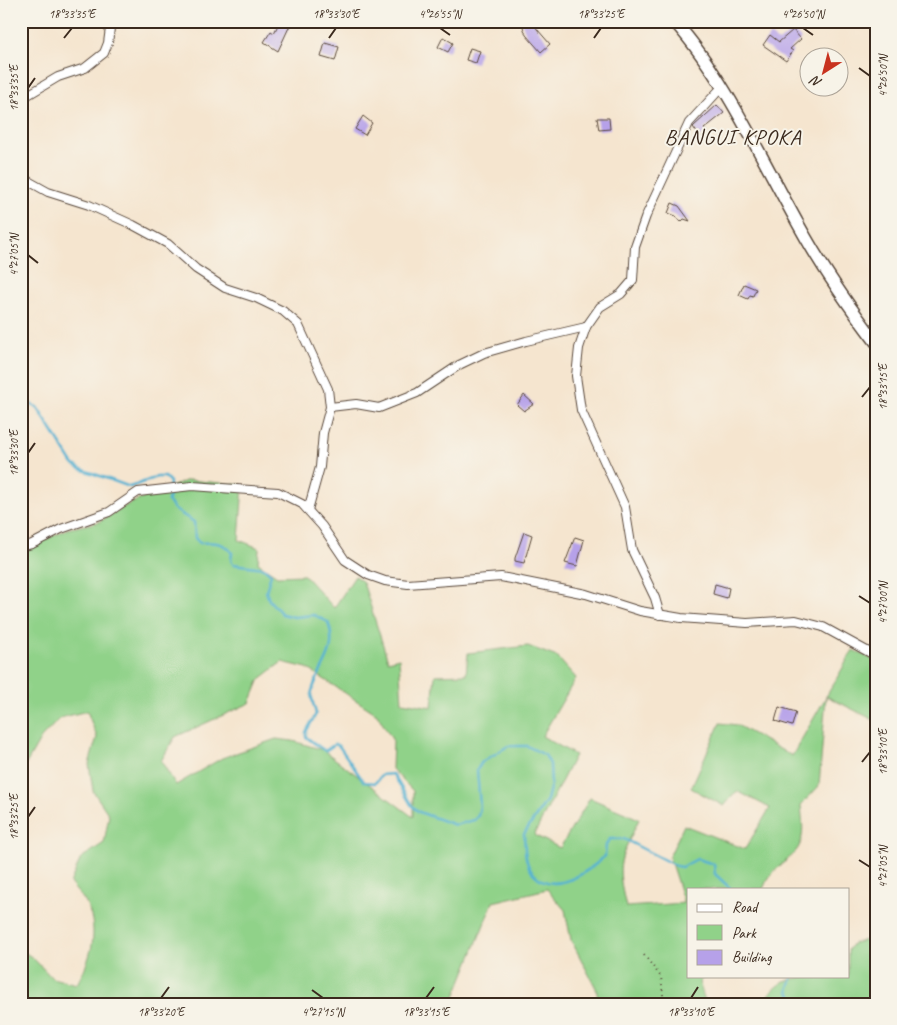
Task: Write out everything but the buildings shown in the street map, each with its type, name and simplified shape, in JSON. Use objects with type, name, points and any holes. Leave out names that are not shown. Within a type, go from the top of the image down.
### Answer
[{"type":"street","points":[[21,99],[58,77],[84,68],[104,53],[108,43],[111,21]]},
{"type":"street","points":[[674,21],[721,88],[806,239],[842,298],[876,342]]},
{"type":"street","points":[[660,615],[655,598],[632,550],[625,507],[581,410],[576,376],[578,348],[586,328],[600,307],[620,294],[633,280],[635,247],[646,216],[689,122],[721,88]]},
{"type":"street","points":[[21,177],[48,192],[89,205],[133,224],[168,244],[196,269],[225,288],[256,298],[283,311],[298,324],[328,389],[330,407],[323,433],[320,467],[308,510]]},
{"type":"street","points":[[330,407],[356,404],[379,408],[417,393],[459,365],[484,353],[526,341],[586,328]]},
{"type":"street","points":[[21,548],[61,529],[109,512],[138,492],[175,486],[278,492],[291,497],[308,510],[322,526],[345,560],[368,575],[385,582],[408,584],[501,577],[586,594],[640,611],[660,615],[747,623],[804,621],[823,627],[876,656]]},
{"type":"path","points":[[644,955],[661,976],[664,1004]]},
{"type":"green space","points":[[188,480],[243,485],[239,540],[259,548],[258,563],[277,576],[304,575],[334,608],[355,576],[363,582],[388,661],[399,658],[402,702],[432,707],[435,675],[466,674],[468,653],[528,646],[557,657],[576,678],[542,736],[575,755],[534,835],[560,848],[590,798],[639,819],[621,861],[620,870],[626,907],[684,903],[669,857],[684,825],[745,849],[770,808],[737,791],[724,806],[691,788],[720,723],[737,725],[792,756],[826,697],[819,786],[801,805],[802,835],[796,851],[773,872],[763,888],[687,888],[687,978],[703,978],[699,982],[706,1004],[599,1004],[596,988],[571,940],[565,910],[547,889],[493,902],[452,1004],[21,1004],[21,950],[33,958],[52,978],[77,984],[82,975],[92,946],[93,926],[87,905],[70,883],[81,858],[104,843],[109,815],[93,791],[89,764],[97,737],[87,711],[60,718],[41,738],[21,773],[21,552],[67,529],[99,522],[129,504]],"holes":[[[282,662],[307,668],[377,714],[393,741],[392,769],[413,791],[413,817],[323,750],[293,741],[276,739],[222,758],[176,785],[161,761],[175,737],[250,703],[260,679]]]},
{"type":"green space","points":[[853,650],[876,661],[876,721],[826,696]]},
{"type":"green space","points":[[876,938],[876,1004],[770,1004],[770,993],[784,981],[798,978],[850,978],[850,947],[853,943]]},
{"type":"waterway","points":[[21,399],[37,407],[73,464],[81,469],[130,487],[157,477],[165,477],[170,482],[168,501],[175,510],[194,522],[195,538],[200,543],[222,544],[232,553],[231,560],[233,564],[264,568],[271,574],[266,591],[269,600],[282,614],[294,617],[314,615],[328,622],[331,633],[330,651],[312,691],[312,700],[316,714],[306,732],[306,737],[325,751],[335,744],[339,746],[364,782],[375,783],[382,775],[393,774],[412,806],[419,812],[455,825],[474,820],[478,816],[480,806],[477,770],[482,762],[508,746],[527,746],[545,755],[550,764],[551,784],[547,800],[524,834],[528,866],[542,880],[552,883],[561,882],[581,875],[605,856],[606,845],[610,839],[624,839],[676,866],[682,867],[697,859],[714,864],[715,874],[730,888]]},
{"type":"waterway","points":[[792,978],[788,990],[794,1000],[792,1004]]},
{"type":"district","name":"BANGUI KPOKA","points":[[733,136]]}]
